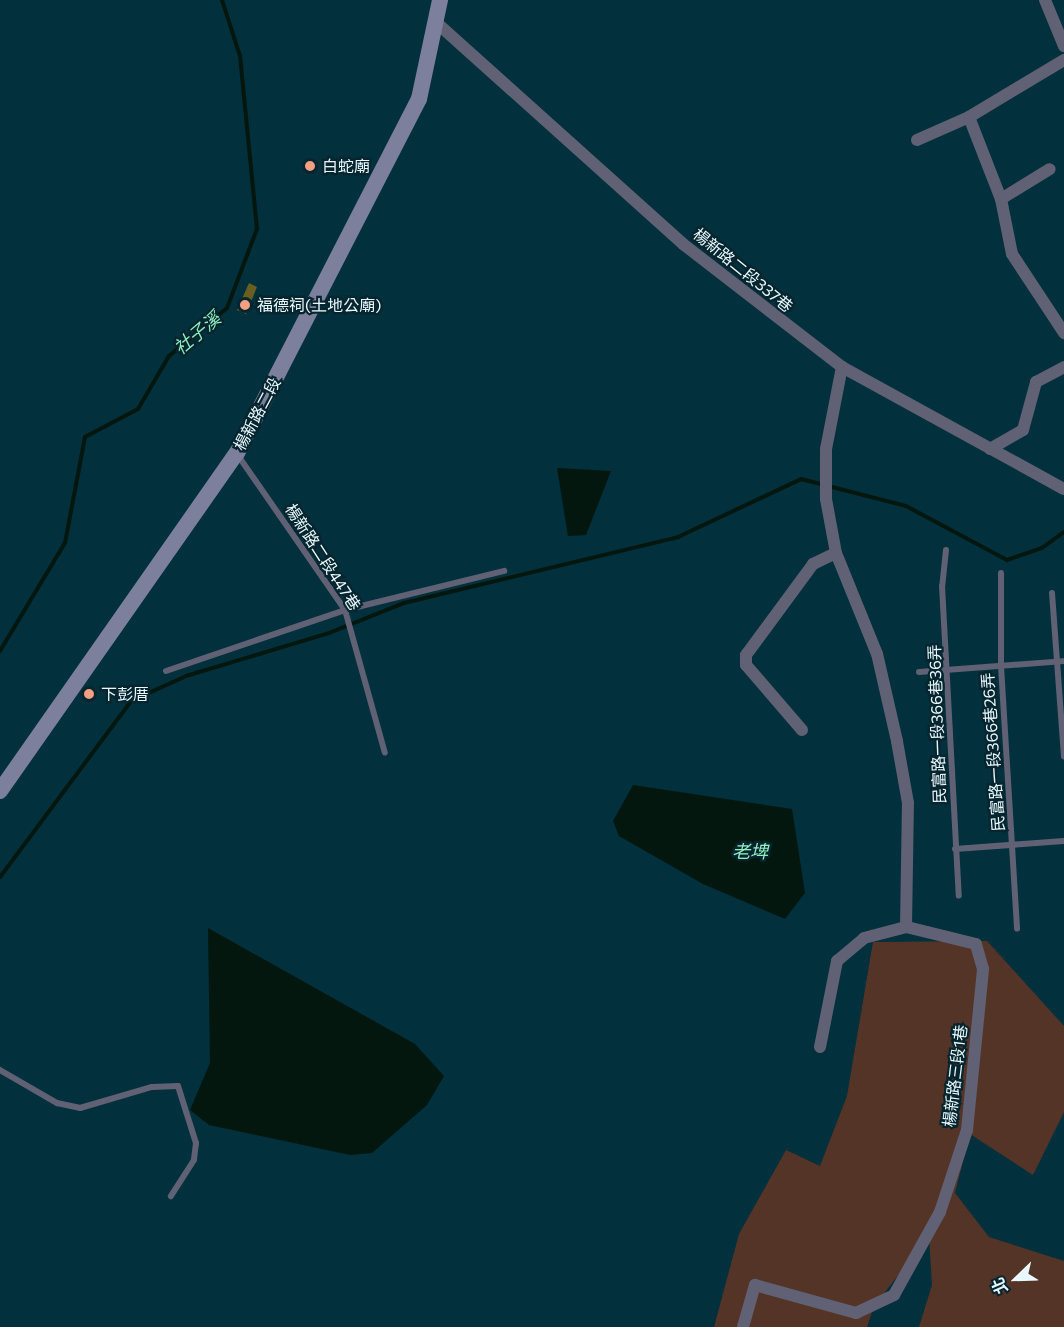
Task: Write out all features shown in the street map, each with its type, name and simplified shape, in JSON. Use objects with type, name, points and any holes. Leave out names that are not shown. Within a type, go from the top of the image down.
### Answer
[{"type":"main road","name":"楊新路二段","points":[[0,791],[237,453],[419,99],[438,24],[440,0]]},
{"type":"street","points":[[1046,0],[1064,46]]},
{"type":"street","name":"楊新路二段337巷","points":[[438,24],[683,244],[842,367],[1064,489]]},
{"type":"street","points":[[917,140],[969,117],[1064,60]]},
{"type":"street","points":[[969,117],[1002,199],[1012,254],[1064,333]]},
{"type":"street","points":[[1002,199],[1050,170]]},
{"type":"street","points":[[820,1047],[837,961],[864,938],[906,927],[908,803],[897,741],[877,654],[836,553],[826,499],[826,449],[842,367]]},
{"type":"street","points":[[990,449],[1023,430],[1036,382],[1064,367]]},
{"type":"street","points":[[802,730],[746,665],[746,655],[813,564],[836,553]]},
{"type":"street","name":"楊新路三段1巷","points":[[743,1327],[755,1285],[856,1313],[894,1295],[940,1212],[966,1130],[983,969],[976,944],[906,927]]},
{"type":"lane","name":"楊新路二段447巷","points":[[237,453],[345,610],[385,753]]},
{"type":"lane","name":"民富路一段366巷36弄","points":[[946,550],[942,586],[949,671],[955,849],[959,896]]},
{"type":"lane","points":[[166,671],[345,610],[504,570]]},
{"type":"lane","name":"民富路一段366巷26弄","points":[[1001,573],[1001,666],[1017,929]]},
{"type":"lane","points":[[1052,593],[1061,662],[1064,757]]},
{"type":"lane","points":[[919,672],[1061,662]]},
{"type":"lane","points":[[955,849],[1064,841]]},
{"type":"lane","points":[[0,1070],[57,1103],[80,1108],[152,1087],[178,1086],[196,1143],[194,1160],[171,1196]]},
{"type":"shaded area","points":[[987,941],[1064,1026],[1064,1112],[1033,1175],[970,1134],[955,1193],[989,1237],[1064,1261],[1064,1327],[919,1327],[932,1285],[929,1236],[874,1306],[867,1327],[714,1327],[739,1234],[786,1150],[820,1166],[847,1096],[873,942]]},
{"type":"water","points":[[557,468],[611,471],[586,535],[568,536]]},
{"type":"water","name":"老埤","points":[[633,785],[792,809],[805,893],[785,919],[703,884],[619,836],[613,821]]},
{"type":"water","points":[[208,928],[415,1044],[444,1076],[427,1105],[372,1153],[350,1155],[209,1125],[190,1110],[210,1063]]},
{"type":"building","points":[[249,283],[257,287],[246,314],[237,310]]},
{"type":"waterway","name":"社子溪","points":[[0,651],[65,543],[85,437],[138,409],[169,356],[227,308],[257,229],[240,56],[222,0]]},
{"type":"waterway","points":[[0,877],[131,701],[186,676],[329,633],[404,603],[678,537],[801,479],[906,506],[1007,560],[1042,548],[1064,532]]},
{"type":"place","name":"白蛇廟","points":[[310,166]]},
{"type":"place","name":"福德祠(土地公廟)","points":[[245,305]]},
{"type":"place","name":"下彭厝","points":[[89,694]]}]
